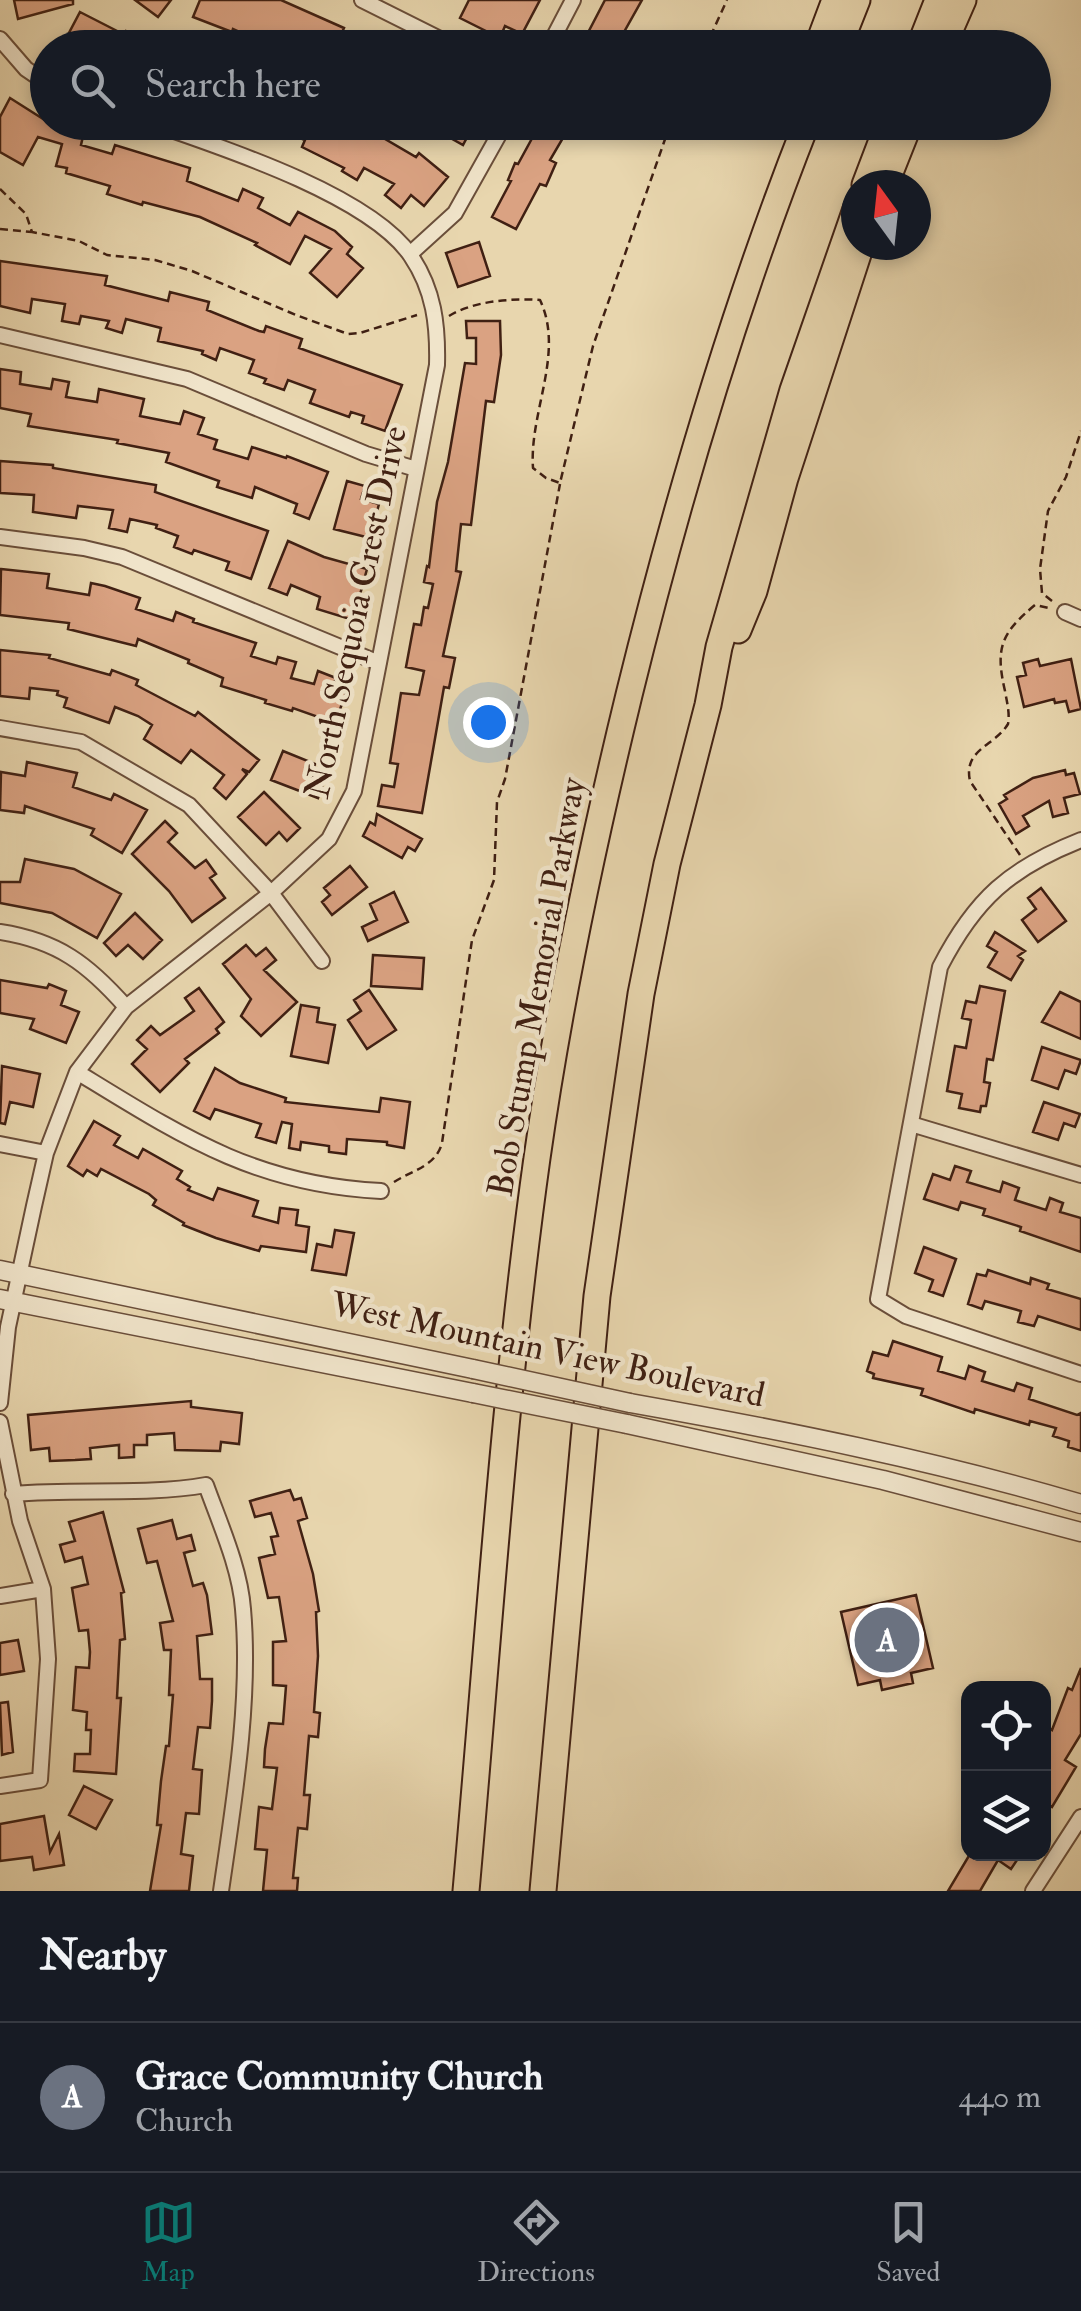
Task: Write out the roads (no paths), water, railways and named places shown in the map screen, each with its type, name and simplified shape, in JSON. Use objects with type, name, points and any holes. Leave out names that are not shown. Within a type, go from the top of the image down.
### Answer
[{"type":"highway","points":[[824,30],[835,0]]},
{"type":"highway","points":[[845,30],[857,0]]},
{"type":"highway","points":[[926,30],[938,0]]},
{"type":"highway","points":[[950,30],[963,0]]},
{"type":"highway","points":[[712,389],[752,223],[782,140]]},
{"type":"highway","name":"Bob Stump Memorial Parkway","points":[[466,1891],[506,1432],[537,1156],[582,902],[670,534],[712,389],[802,140]]},
{"type":"highway","points":[[871,170],[882,140]]},
{"type":"highway","points":[[891,170],[903,140]]},
{"type":"highway","points":[[543,1891],[597,1296],[645,975],[719,647],[794,390],[841,254]]},
{"type":"highway","points":[[708,705],[754,591],[784,478],[856,260]]},
{"type":"street","points":[[362,0],[422,30]]},
{"type":"street","points":[[558,30],[574,0]]},
{"type":"street","points":[[0,39],[30,72]]},
{"type":"street","points":[[196,140],[293,176],[372,219],[410,254],[455,213],[496,140]]},
{"type":"street","name":"North Sequoia Crest Drive","points":[[0,1403],[9,1272],[77,1072],[126,1007],[271,893],[328,839],[354,790],[437,365],[436,309],[410,254]]},
{"type":"street","points":[[0,334],[187,380],[366,454],[416,469]]},
{"type":"street","points":[[0,537],[84,548],[122,558],[379,663]]},
{"type":"street","points":[[1065,612],[1081,619]]},
{"type":"street","points":[[0,728],[81,742],[190,805],[271,893],[322,961]]},
{"type":"street","points":[[1081,840],[1024,866],[974,909],[940,967],[878,1299],[906,1316],[1081,1374]]},
{"type":"street","points":[[0,932],[23,936],[73,956],[97,974],[126,1007]]},
{"type":"street","points":[[77,1072],[188,1139],[248,1166],[342,1189],[380,1190]]},
{"type":"street","points":[[911,1124],[1081,1175]]},
{"type":"street","points":[[0,1144],[46,1154]]},
{"type":"street","name":"West Mountain View Boulevard","points":[[9,1272],[890,1454],[1081,1504]]},
{"type":"street","name":"West Mountain View Boulevard","points":[[6,1301],[627,1424],[883,1480],[1081,1532]]},
{"type":"street","points":[[0,1422],[13,1494],[44,1589],[48,1659],[40,1780],[0,1786]]},
{"type":"street","points":[[13,1494],[53,1490],[180,1490],[206,1485],[243,1606],[245,1673],[221,1891]]},
{"type":"street","points":[[0,1596],[44,1589]]},
{"type":"street","points":[[1033,1891],[1081,1817]]},
{"type":"place","name":"Grace Community Church","points":[[887,1640]]}]
